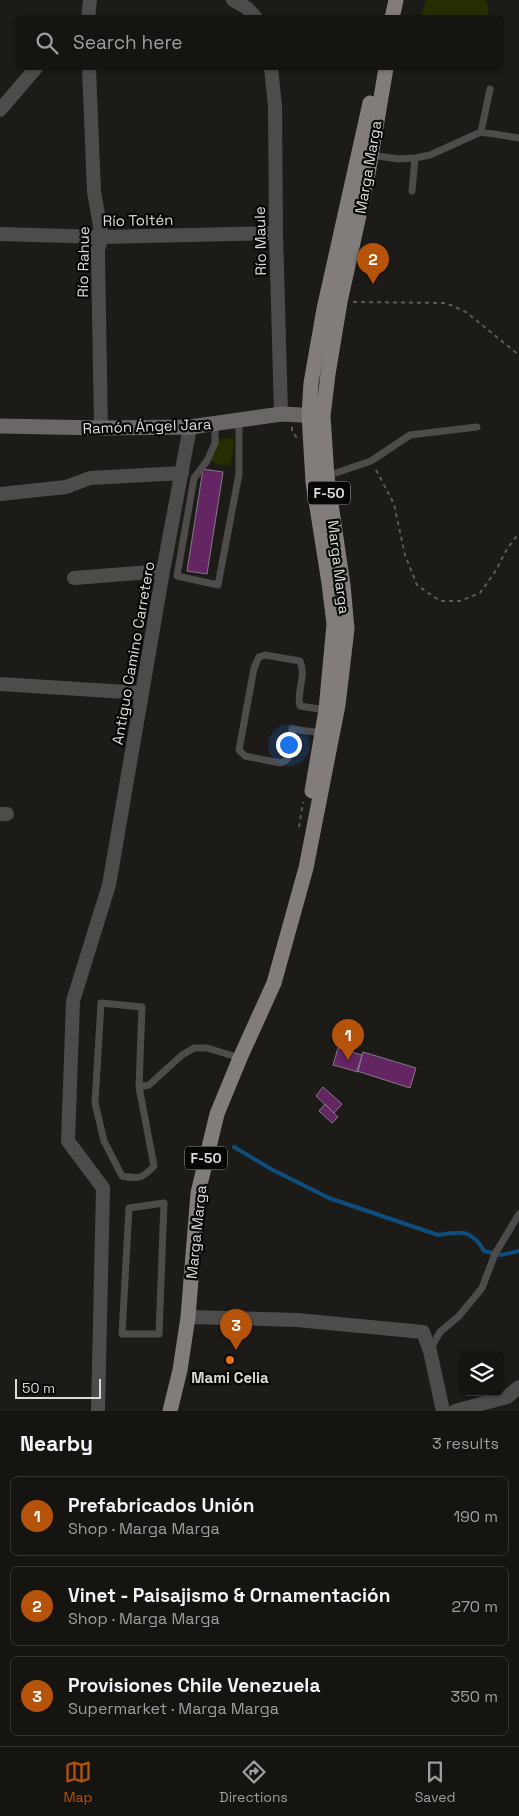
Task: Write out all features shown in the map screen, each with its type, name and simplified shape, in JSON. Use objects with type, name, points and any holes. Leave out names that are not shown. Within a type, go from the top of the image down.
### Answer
[{"type":"main road","points":[[393,15],[396,0]]},
{"type":"main road","name":"Marga Marga","points":[[170,1411],[180,1370],[188,1317],[198,1193],[217,1114],[274,983],[306,868],[338,705],[347,629],[343,585],[311,383],[324,309],[378,70]]},
{"type":"main road","name":"Marga Marga","points":[[291,917],[326,710],[334,624],[313,482],[316,416],[328,374],[340,302],[371,155],[386,70]]},
{"type":"main road","name":"Ramón Ángel Jara","points":[[0,426],[190,427],[287,414],[316,416]]},
{"type":"street","points":[[88,15],[90,0]]},
{"type":"street","points":[[233,0],[247,8],[253,15]]},
{"type":"street","points":[[0,110],[34,70]]},
{"type":"street","name":"Río Rahue","points":[[89,70],[94,192],[101,221],[102,237],[98,249],[101,428]]},
{"type":"street","name":"Río Maule","points":[[271,70],[275,106],[276,233],[287,414]]},
{"type":"street","name":"Río Toltén","points":[[0,234],[102,237],[276,233]]},
{"type":"street","name":"Antiguo Camino Carretero","points":[[98,1411],[103,1188],[68,1142],[73,1001],[109,885],[163,571],[190,427]]},
{"type":"street","points":[[0,494],[66,487],[90,478],[182,473]]},
{"type":"street","points":[[74,578],[163,571]]},
{"type":"street","points":[[0,684],[142,693]]},
{"type":"street","points":[[188,1317],[297,1320],[423,1332],[430,1351],[443,1411]]},
{"type":"street","points":[[455,1411],[506,1397],[519,1388]]},
{"type":"lane","points":[[481,132],[490,89]]},
{"type":"lane","points":[[371,155],[407,159],[430,155],[481,132],[519,138]]},
{"type":"lane","points":[[412,191],[415,158]]},
{"type":"lane","points":[[215,424],[215,443],[207,461],[194,478],[177,576],[218,585],[239,474],[239,420]]},
{"type":"lane","points":[[327,476],[371,461],[410,435],[477,427]]},
{"type":"lane","points":[[322,733],[292,729],[288,758],[280,763],[245,756],[239,750],[254,668],[259,657],[265,655],[300,661],[304,671],[298,698],[300,706],[326,710]]},
{"type":"lane","points":[[102,1003],[142,1007],[139,1087],[154,1166],[146,1175],[136,1179],[122,1176],[104,1141],[95,1103],[102,1003]]},
{"type":"lane","points":[[139,1087],[149,1085],[182,1055],[194,1048],[207,1048],[240,1058]]},
{"type":"lane","points":[[164,1203],[159,1334],[122,1334],[129,1208],[164,1203]]},
{"type":"lane","points":[[430,1351],[440,1332],[459,1316],[482,1288],[495,1254],[519,1214]]},
{"type":"path","points":[[340,302],[446,303],[466,312],[519,355]]},
{"type":"path","points":[[287,414],[292,431],[299,442]]},
{"type":"path","points":[[371,461],[394,504],[405,555],[417,585],[440,601],[460,601],[480,593],[495,572],[516,534],[519,533]]},
{"type":"path","points":[[299,828],[304,799]]},
{"type":"green space","points":[[426,0],[485,0],[488,5],[489,15],[422,15]]},
{"type":"green space","points":[[234,438],[230,466],[216,464],[212,461],[217,439]]},
{"type":"building","points":[[203,469],[223,472],[207,574],[187,571]]},
{"type":"building","points":[[338,1048],[362,1055],[358,1072],[333,1065]]},
{"type":"building","points":[[363,1052],[416,1068],[410,1088],[357,1071]]},
{"type":"building","points":[[323,1087],[342,1104],[334,1113],[316,1096]]},
{"type":"building","points":[[325,1104],[338,1117],[332,1123],[319,1111]]},
{"type":"waterway","points":[[234,1147],[271,1169],[329,1198],[438,1235],[465,1233],[475,1239],[484,1251],[501,1255],[519,1251]]},
{"type":"place","name":"Vinet - Paisajismo & Ornamentación","points":[[373,284]]},
{"type":"place","name":"Prefabricados Unión","points":[[348,1060]]},
{"type":"place","name":"Provisiones Chile Venezuela","points":[[236,1350]]},
{"type":"place","name":"Mami Celia","points":[[230,1360]]}]
